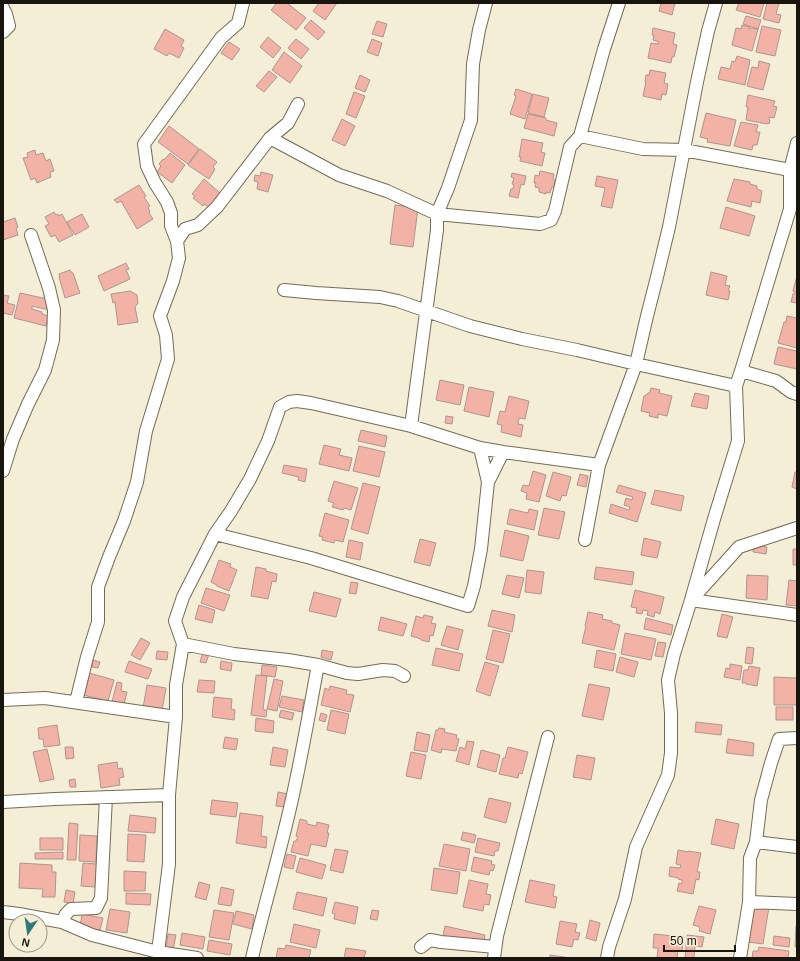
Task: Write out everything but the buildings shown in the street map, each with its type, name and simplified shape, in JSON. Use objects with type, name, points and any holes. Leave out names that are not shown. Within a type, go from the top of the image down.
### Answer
[{"type":"street","points":[[76,702],[87,657],[98,622],[98,587],[124,521],[137,482],[146,431],[168,359],[166,335],[160,316],[173,281],[179,258],[177,241],[172,226],[171,213],[147,166],[144,144],[222,38],[238,23],[243,3]]},
{"type":"street","points":[[411,426],[437,230],[437,214],[448,188],[472,120],[473,64],[479,30],[486,3]]},
{"type":"street","points":[[270,138],[339,175],[387,191],[437,214],[540,224],[551,220],[555,211],[570,147],[580,136],[604,49],[619,3]]},
{"type":"street","points":[[585,540],[599,465],[636,364],[658,277],[706,38],[716,3]]},
{"type":"street","points":[[3,8],[9,26],[3,32]]},
{"type":"street","points":[[177,241],[185,229],[198,225],[217,207],[270,138],[288,123],[298,104]]},
{"type":"street","points":[[580,136],[643,149],[684,150],[790,170]]},
{"type":"street","points":[[606,958],[625,899],[636,847],[668,775],[671,753],[671,713],[668,680],[674,654],[738,441],[736,386],[794,209],[790,170],[797,143]]},
{"type":"street","points":[[3,471],[13,439],[45,370],[53,340],[54,310],[49,288],[31,235]]},
{"type":"street","points":[[284,290],[380,298],[398,301],[470,326],[522,339],[736,386]]},
{"type":"street","points":[[741,371],[776,381],[791,392],[797,394]]},
{"type":"street","points":[[158,952],[169,864],[169,796],[176,717],[176,685],[183,644],[175,621],[183,597],[215,534],[231,511],[250,478],[268,441],[280,407],[289,402],[311,402],[411,426],[480,448],[599,465]]},
{"type":"street","points":[[215,534],[311,558],[468,606],[482,549],[488,482],[480,448]]},
{"type":"street","points":[[488,482],[503,452]]},
{"type":"street","points":[[691,600],[739,547],[797,528]]},
{"type":"street","points":[[691,600],[797,615]]},
{"type":"street","points":[[183,644],[234,654],[318,665],[346,673],[358,674],[383,670],[394,671],[404,676]]},
{"type":"street","points":[[252,958],[292,798],[318,665]]},
{"type":"street","points":[[3,700],[45,698],[176,717]]},
{"type":"street","points":[[421,947],[430,940],[495,952],[496,936],[548,738]]},
{"type":"street","points":[[740,958],[749,902],[750,858],[756,842],[761,800],[779,740],[797,738]]},
{"type":"street","points":[[3,802],[169,796]]},
{"type":"street","points":[[62,922],[66,914],[71,910],[96,908],[101,898],[106,798]]},
{"type":"street","points":[[756,842],[797,847]]},
{"type":"street","points":[[749,902],[797,904]]},
{"type":"street","points":[[3,912],[62,922],[92,935],[158,952],[198,958]]}]
